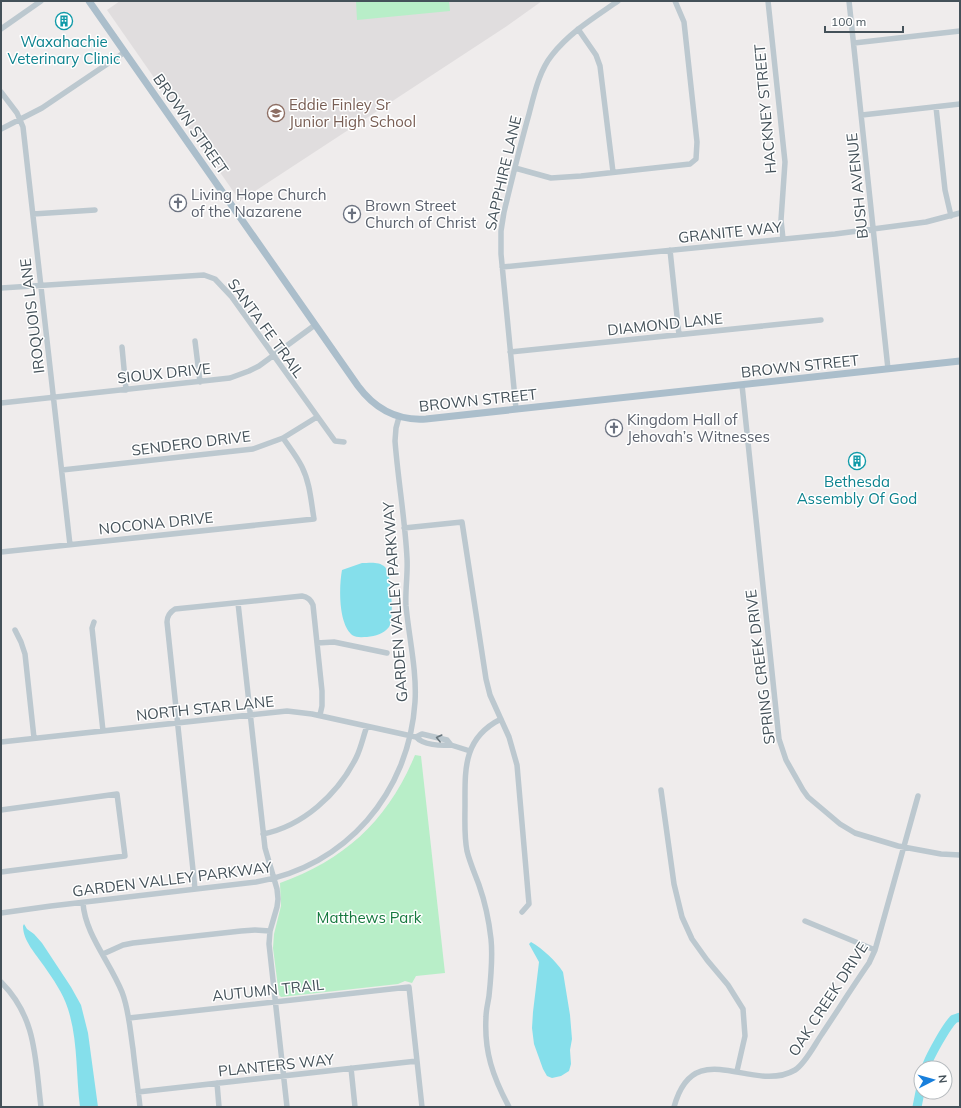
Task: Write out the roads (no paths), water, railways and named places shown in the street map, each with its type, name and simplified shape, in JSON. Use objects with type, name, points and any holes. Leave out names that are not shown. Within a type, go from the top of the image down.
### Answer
[{"type":"main road","name":"BROWN STREET","points":[[89,1],[358,386],[369,399],[382,409],[399,417],[426,419],[960,361]]},
{"type":"street","points":[[1,29],[41,1]]},
{"type":"street","name":"SAPPHIRE LANE","points":[[516,409],[502,267],[501,230],[515,168],[541,75],[550,56],[578,29],[618,1]]},
{"type":"street","points":[[515,168],[551,178],[690,164],[696,159],[697,142],[684,22],[675,1]]},
{"type":"street","name":"HACKNEY STREET","points":[[768,1],[785,162],[781,220],[783,239]]},
{"type":"street","name":"BUSH AVENUE","points":[[849,1],[888,369]]},
{"type":"street","points":[[578,29],[596,55],[600,66],[613,172]]},
{"type":"street","points":[[854,43],[960,31]]},
{"type":"street","points":[[1,128],[42,108],[125,52]]},
{"type":"street","name":"IROQUOIS LANE","points":[[1,92],[20,119],[23,127],[70,545]]},
{"type":"street","points":[[862,115],[960,104]]},
{"type":"street","points":[[936,107],[945,190],[951,216]]},
{"type":"street","points":[[33,214],[95,210]]},
{"type":"street","name":"GRANITE WAY","points":[[502,267],[873,229],[926,222],[960,214]]},
{"type":"street","points":[[670,250],[679,335]]},
{"type":"street","name":"SANTA FE TRAIL","points":[[1,288],[204,275],[212,277],[231,296],[335,441],[344,442]]},
{"type":"street","name":"DIAMOND LANE","points":[[510,352],[821,320]]},
{"type":"street","name":"SIOUX DRIVE","points":[[1,403],[230,378],[259,366],[315,325]]},
{"type":"street","points":[[195,341],[200,382]]},
{"type":"street","points":[[122,347],[126,390]]},
{"type":"street","name":"SPRING CREEK DRIVE","points":[[742,385],[772,676],[779,739],[782,749],[808,797],[840,824],[855,833],[904,847],[941,854],[960,855]]},
{"type":"street","name":"SENDERO DRIVE","points":[[62,470],[253,449],[283,438],[317,417]]},
{"type":"street","name":"GARDEN VALLEY PARKWAY","points":[[1,913],[256,882],[273,878],[296,871],[325,856],[343,844],[367,822],[392,785],[402,764],[414,715],[415,691],[406,601],[407,558],[395,441],[399,417]]},
{"type":"street","name":"NOCONA DRIVE","points":[[1,552],[314,519],[306,477],[302,467],[283,438]]},
{"type":"street","points":[[404,528],[462,522],[486,679],[490,695],[509,736],[517,765],[529,904],[522,912]]},
{"type":"street","points":[[195,889],[167,622],[169,614],[175,609],[302,596],[309,599],[313,605],[322,691],[322,706],[320,715]]},
{"type":"street","points":[[238,603],[266,857],[278,899],[270,931],[269,944],[288,1107]]},
{"type":"street","points":[[94,622],[92,628],[103,731]]},
{"type":"street","points":[[15,630],[21,642],[24,654],[34,738]]},
{"type":"street","points":[[317,643],[334,642],[387,653]]},
{"type":"street","name":"NORTH STAR LANE","points":[[1,742],[287,711],[320,715],[410,735],[416,737],[420,741],[444,746],[451,745],[470,751]]},
{"type":"street","points":[[501,719],[485,730],[477,739],[470,751],[465,769],[466,837],[469,856],[479,885],[491,936],[492,956],[490,988],[486,1015],[486,1042],[493,1074],[509,1107]]},
{"type":"street","points":[[263,834],[276,831],[299,820],[320,805],[334,791],[356,758],[367,726]]},
{"type":"street","points":[[661,790],[676,895],[682,917],[692,939],[728,985],[743,1009],[745,1036],[737,1071]]},
{"type":"street","points":[[1,810],[117,794],[125,856],[1,872]]},
{"type":"street","name":"OAK CREEK DRIVE","points":[[674,1107],[681,1086],[692,1075],[711,1069],[725,1069],[768,1077],[778,1076],[787,1074],[797,1069],[810,1053],[869,963],[875,950],[918,796]]},
{"type":"street","points":[[83,903],[84,912],[91,933],[114,972],[129,1018],[140,1107]]},
{"type":"street","points":[[805,921],[875,950]]},
{"type":"street","points":[[103,954],[123,945],[133,943],[241,931],[270,931]]},
{"type":"street","points":[[1,982],[14,997],[23,1011],[30,1028],[34,1046],[41,1107]]},
{"type":"street","name":"AUTUMN TRAIL","points":[[129,1018],[409,987],[417,1061]]},
{"type":"street","points":[[417,1061],[422,1107]]},
{"type":"street","name":"PLANTERS WAY","points":[[138,1092],[417,1061]]},
{"type":"street","points":[[350,1068],[355,1107]]},
{"type":"street","points":[[217,1083],[219,1107]]},
{"type":"water","points":[[362,563],[377,563],[385,567],[389,578],[392,597],[391,622],[389,627],[379,634],[367,637],[354,636],[347,629],[342,613],[340,594],[342,570]]},
{"type":"water","points":[[24,924],[27,929],[42,943],[81,1005],[88,1033],[98,1107],[80,1107],[74,1033],[68,1009],[58,986],[30,947],[25,937]]},
{"type":"water","points":[[531,942],[549,956],[563,972],[570,1015],[572,1039],[570,1050],[571,1064],[569,1071],[561,1076],[552,1078],[547,1076],[543,1069],[534,1044],[532,1028],[539,962],[529,944]]},
{"type":"waterway","points":[[929,1060],[951,1022],[960,1017]]},
{"type":"waterway","points":[[917,1107],[918,1100]]},
{"type":"place","name":"Waxahachie Veterinary Clinic","points":[[64,21]]},
{"type":"place","name":"Eddie Finley Sr Junior High School","points":[[276,113]]},
{"type":"place","name":"Living Hope Church of the Nazarene","points":[[178,203]]},
{"type":"place","name":"Brown Street Church of Christ","points":[[352,214]]},
{"type":"place","name":"Kingdom Hall of Jehovah’s Witnesses","points":[[614,428]]},
{"type":"place","name":"Bethesda Assembly Of God","points":[[857,461]]},
{"type":"park label","name":"Matthews Park","points":[[369,917]]}]
